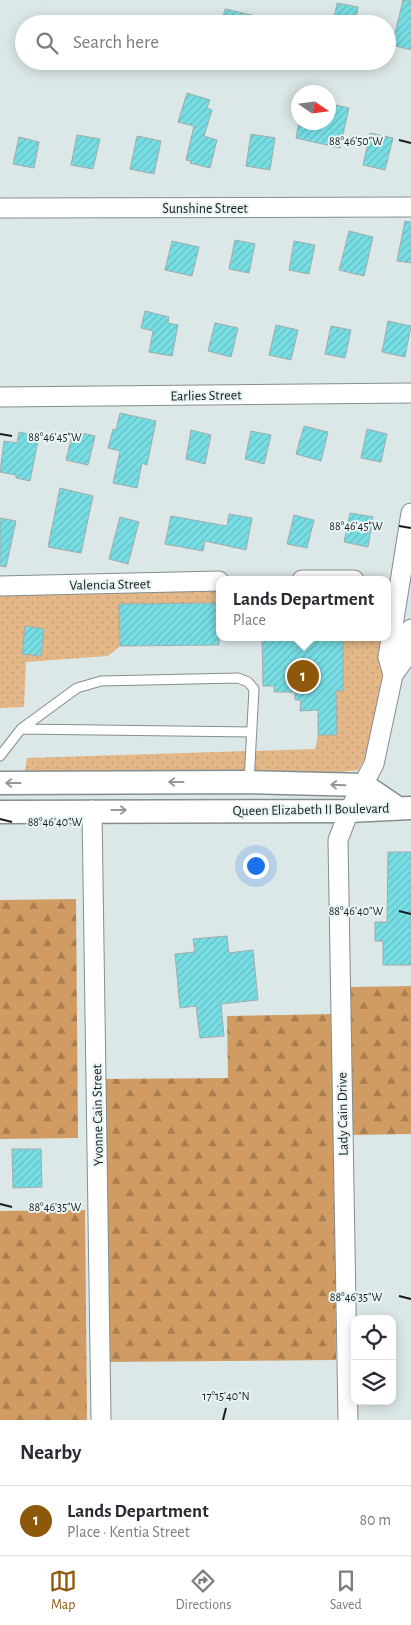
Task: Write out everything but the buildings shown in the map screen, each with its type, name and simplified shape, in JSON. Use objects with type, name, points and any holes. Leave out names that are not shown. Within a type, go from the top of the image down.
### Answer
[{"type":"street","name":"Sunshine Street","points":[[0,208],[411,207]]},
{"type":"street","name":"Earlies Street","points":[[0,397],[411,393]]},
{"type":"street","points":[[399,661],[392,593],[411,513]]},
{"type":"street","name":"Valencia Street","points":[[0,586],[216,581]]},
{"type":"street","points":[[399,661],[411,629]]},
{"type":"street","name":"Lady Cain Drive","points":[[348,1420],[338,840],[349,811],[374,764],[399,661]]},
{"type":"street","points":[[248,811],[249,782]]},
{"type":"street","name":"Queen Elizabeth II Boulevard","points":[[0,783],[249,782],[364,785],[404,808]]},
{"type":"street","name":"Queen Elizabeth II Boulevard","points":[[0,812],[92,810],[349,811],[404,808]]},
{"type":"street","name":"Yvonne Cain Street","points":[[92,810],[101,1420]]},
{"type":"lane","points":[[0,756],[21,730],[77,688],[101,681],[238,678],[248,682],[254,689],[249,782]]},
{"type":"lane","points":[[21,730],[252,732]]},
{"type":"shaded area","points":[[216,581],[216,603],[119,604],[120,646],[108,656],[26,662],[24,707],[0,708],[0,586]]},
{"type":"shaded area","points":[[391,593],[397,595],[391,630]]},
{"type":"shaded area","points":[[343,641],[389,641],[366,756],[358,770],[255,775],[25,771],[27,758],[315,749],[318,735],[337,735],[336,691],[343,691]]},
{"type":"green space","points":[[76,899],[78,1138],[0,1139],[0,900]]},
{"type":"green space","points":[[411,986],[411,1134],[351,1135],[350,987]]},
{"type":"green space","points":[[334,1014],[336,1360],[104,1362],[102,1079],[228,1078],[227,1016]]},
{"type":"green space","points":[[85,1210],[87,1420],[0,1420],[0,1211]]},
{"type":"place","name":"Lands Department","points":[[303,676]]}]
